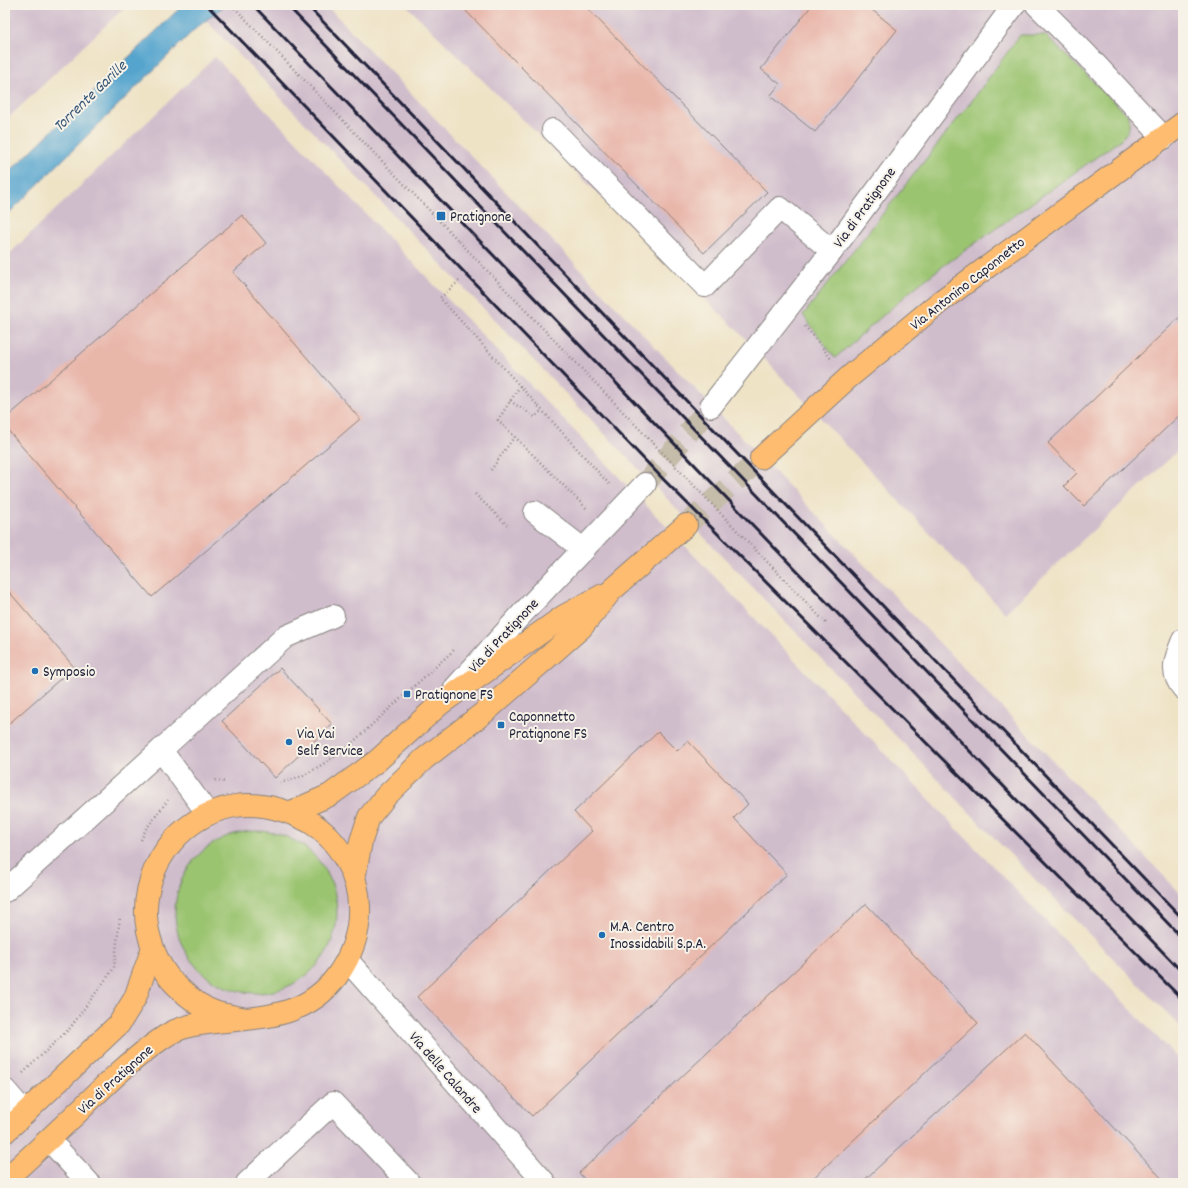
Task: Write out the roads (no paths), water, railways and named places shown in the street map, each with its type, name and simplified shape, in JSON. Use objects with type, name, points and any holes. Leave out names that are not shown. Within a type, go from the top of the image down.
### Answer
[{"type":"main road","name":"Via Antonino Caponnetto","points":[[761,458],[848,378],[941,300],[1183,123]]},
{"type":"main road","points":[[354,879],[361,841],[369,816],[386,796],[424,759],[486,711],[581,628],[611,591],[686,525]]},
{"type":"main road","points":[[440,704],[564,616],[611,591]]},
{"type":"main road","name":"Via di Pratignone","points":[[291,812],[330,795],[377,761],[440,704]]},
{"type":"main road","name":"Via di Pratignone","points":[[5,1180],[109,1082],[166,1035],[190,1024],[277,1016],[305,1004],[330,986],[348,961],[357,934],[359,906],[354,879],[340,851],[318,828],[291,812],[263,806],[235,806],[208,814],[180,832],[160,857],[148,886],[145,918],[152,950],[167,976],[189,998],[216,1012],[246,1018]]},
{"type":"main road","points":[[5,1132],[119,1024],[135,998],[152,950]]},
{"type":"street","name":"Via di Pratignone","points":[[711,406],[832,251],[1014,5]]},
{"type":"street","points":[[1037,5],[1164,138]]},
{"type":"street","points":[[553,130],[705,286],[780,208],[832,251]]},
{"type":"street","name":"Via di Pratignone","points":[[440,704],[520,616],[645,484]]},
{"type":"street","points":[[535,512],[584,550]]},
{"type":"street","points":[[5,891],[88,818],[285,637],[333,616]]},
{"type":"street","points":[[1183,640],[1174,665],[1177,680],[1183,688]]},
{"type":"street","points":[[161,750],[208,814]]},
{"type":"street","name":"Via delle Calandre","points":[[348,961],[545,1183]]},
{"type":"street","points":[[5,1090],[25,1113]]},
{"type":"street","points":[[247,1183],[333,1102],[409,1183]]},
{"type":"street","points":[[49,1140],[89,1183]]},
{"type":"water","points":[[183,5],[225,5],[194,30],[5,217],[5,176]]},
{"type":"tunnel","points":[[645,484],[711,406]]},
{"type":"tunnel","points":[[686,525],[761,458]]},
{"type":"railway","points":[[207,5],[665,481],[1183,1000]]},
{"type":"railway","points":[[253,5],[1183,973]]},
{"type":"railway","points":[[287,5],[1183,939]]},
{"type":"railway","points":[[307,5],[1183,919]]},
{"type":"place","name":"Pratignone","points":[[441,216]]},
{"type":"place","name":"Symposio","points":[[35,671]]},
{"type":"place","name":"Pratignone FS","points":[[407,694]]},
{"type":"place","name":"Caponnetto Pratignone FS","points":[[501,725]]},
{"type":"place","name":"Via Vai Self Service","points":[[289,742]]},
{"type":"place","name":"M.A. Centro Inossidabili S.p.A.","points":[[602,935]]},
{"type":"water label","name":"Torrente Garille","points":[[89,95]]}]
